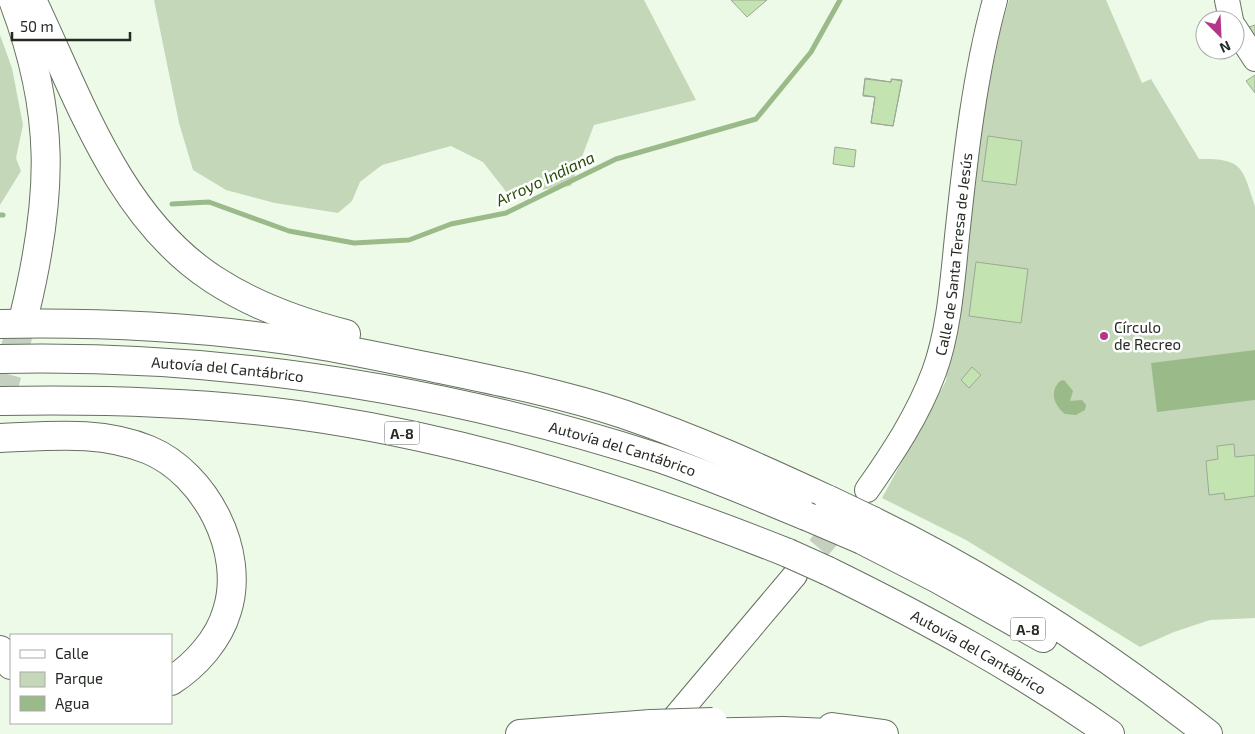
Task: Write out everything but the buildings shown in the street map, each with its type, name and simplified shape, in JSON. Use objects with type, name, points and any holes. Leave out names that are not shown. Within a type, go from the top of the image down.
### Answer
[{"type":"highway","points":[[13,0],[30,52],[47,149],[45,207],[35,270],[25,312]]},
{"type":"highway","points":[[32,0],[84,112],[114,170],[162,235],[212,278],[250,300],[309,323],[536,382],[680,435],[829,500],[868,530],[949,560],[1068,632],[1208,734]]},
{"type":"highway","points":[[0,324],[53,323],[149,327],[207,331],[297,342],[466,374],[592,404]]},
{"type":"highway","name":"Autovía del Cantábrico","points":[[0,359],[110,359],[284,372],[381,387],[465,404],[606,442],[694,470],[806,516],[868,530],[1097,673],[1185,734]]},
{"type":"highway","name":"Autovía del Cantábrico","points":[[0,401],[110,400],[181,404],[324,419],[408,434],[498,456],[618,489],[792,564],[828,571],[920,616],[980,649],[1110,734]]},
{"type":"highway","points":[[0,438],[93,435],[116,439],[151,451],[170,462],[200,492],[223,532],[229,556],[232,585],[227,611],[216,636],[198,659],[172,679]]},
{"type":"highway","points":[[0,650],[10,664]]},
{"type":"highway","points":[[520,734],[660,731],[708,727],[822,726],[884,734]]},
{"type":"highway","points":[[708,727],[851,734]]},
{"type":"street","name":"Calle de Santa Teresa de Jesús","points":[[867,490],[902,440],[935,371],[945,325],[962,190],[980,70],[995,0]]},
{"type":"street","points":[[1245,44],[1255,59]]},
{"type":"street","points":[[660,731],[792,564]]},
{"type":"green space","points":[[154,0],[644,0],[696,100],[594,125],[571,186],[508,194],[483,162],[451,146],[382,165],[360,182],[352,201],[338,213],[275,203],[226,190],[193,170],[179,123]]},
{"type":"green space","name":"Círculo de Recreo","points":[[1009,0],[1106,0],[1142,83],[1151,79],[1199,159],[1224,160],[1233,163],[1239,168],[1247,182],[1255,206],[1255,618],[1210,620],[1174,632],[1140,647],[966,540],[882,498],[946,381],[981,124],[1000,32]]},
{"type":"green space","points":[[0,35],[12,68],[23,125],[16,158],[21,171],[0,205]]},
{"type":"water","points":[[1255,350],[1255,400],[1157,412],[1151,363]]},
{"type":"water","points":[[1064,380],[1073,391],[1070,401],[1082,400],[1086,405],[1085,410],[1076,415],[1065,414],[1058,407],[1054,398],[1057,385],[1060,381]]},
{"type":"waterway","name":"Arroyo Indiana","points":[[172,204],[209,202],[289,231],[354,243],[409,240],[451,224],[506,213],[616,159],[756,119],[811,52],[840,0]]},
{"type":"tunnel","points":[[0,401],[25,312]]},
{"type":"tunnel","points":[[795,575],[847,515]]},
{"type":"place","name":"Círculo de Recreo","points":[[1104,336]]}]
